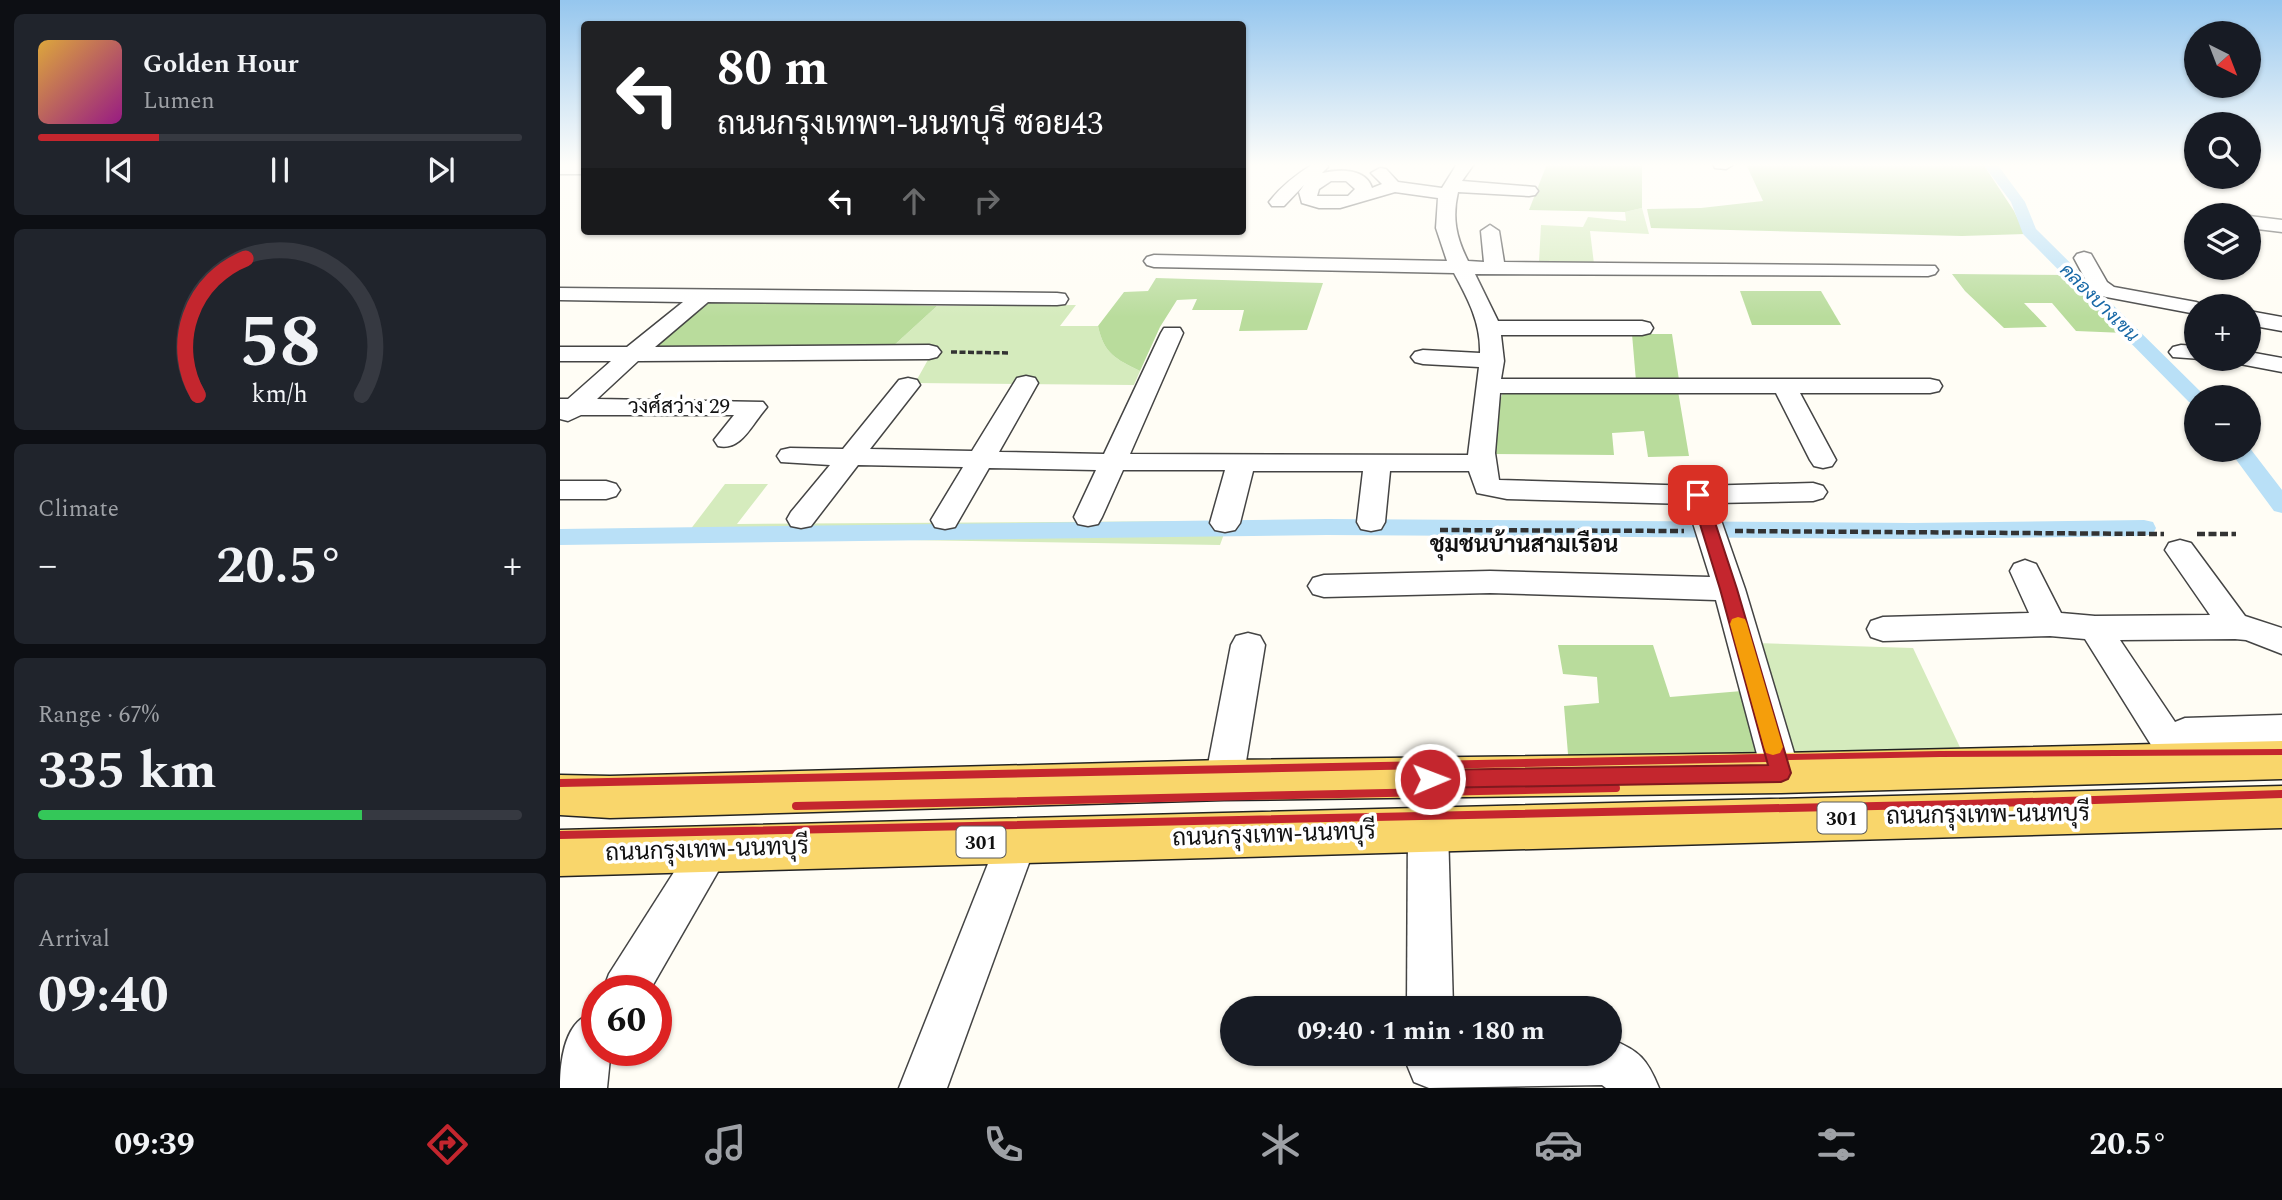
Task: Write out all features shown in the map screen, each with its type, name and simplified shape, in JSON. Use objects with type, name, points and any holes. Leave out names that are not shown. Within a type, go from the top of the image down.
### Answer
[{"type":"main road","name":"ถนนกรุงเทพ-นนทบุรี","points":[[560,795],[610,797],[1224,780],[1403,780],[1781,773],[2282,760]]},
{"type":"main road","points":[[1403,780],[1414,830]]},
{"type":"main road","name":"ถนนกรุงเทพ-นนทบุรี","points":[[560,853],[2282,807]]},
{"type":"street","points":[[1448,215],[1446,241],[1480,299],[1490,328],[1492,361],[1481,463],[1483,479],[1490,489],[1698,495],[1813,492]]},
{"type":"street","points":[[2261,223],[2282,226]]},
{"type":"street","points":[[1489,231],[1495,268]]},
{"type":"street","points":[[2084,258],[2099,286],[2108,292],[2184,306]]},
{"type":"street","points":[[1154,261],[1495,268],[1928,270]]},
{"type":"street","points":[[560,294],[1057,299]]},
{"type":"street","points":[[565,411],[705,294]]},
{"type":"street","points":[[2261,320],[2282,324]]},
{"type":"street","points":[[1490,328],[1642,328]]},
{"type":"street","points":[[1088,517],[1172,333]]},
{"type":"street","points":[[560,354],[929,352]]},
{"type":"street","points":[[1423,357],[1492,361]]},
{"type":"street","points":[[2261,361],[2282,365]]},
{"type":"street","points":[[945,520],[1026,383]]},
{"type":"street","points":[[801,519],[908,385]]},
{"type":"street","points":[[1489,386],[1930,386]]},
{"type":"street","points":[[1784,386],[1822,460]]},
{"type":"street","name":"วงศ์สว่าง 29","points":[[565,411],[754,407],[727,440]]},
{"type":"street","points":[[790,456],[1113,462],[1481,463]]},
{"type":"street","points":[[1225,523],[1241,463]]},
{"type":"street","points":[[1371,522],[1377,463]]},
{"type":"street","points":[[560,491],[606,490]]},
{"type":"street","points":[[1698,495],[1781,773]]},
{"type":"street","points":[[2181,539],[2235,626]]},
{"type":"street","points":[[2025,571],[2050,624]]},
{"type":"street","points":[[1324,586],[1490,582],[1728,589]]},
{"type":"street","points":[[1882,629],[2050,624],[2095,628],[2235,626],[2282,642]]},
{"type":"street","points":[[2095,628],[2191,761]]},
{"type":"street","points":[[1224,780],[1248,645]]},
{"type":"street","points":[[2191,761],[2185,733],[2282,730]]},
{"type":"street","points":[[1414,830],[1429,996]]},
{"type":"street","points":[[923,1088],[1017,841]]},
{"type":"street","points":[[634,975],[711,849]]},
{"type":"street","points":[[1447,1073],[1602,1061],[1626,1071],[1635,1088]]},
{"type":"street","points":[[583,1088],[585,1066]]},
{"type":"path","points":[[929,352],[1010,353]]},
{"type":"path","points":[[1440,530],[1710,531],[2181,539],[2236,534]]},
{"type":"green space","points":[[1625,215],[1644,215],[1649,234],[1590,231],[1594,264],[1539,262],[1541,225],[1583,227],[1588,217],[1626,221]]},
{"type":"green space","points":[[1648,215],[2016,215],[2025,234],[1962,236],[1651,228]]},
{"type":"green space","points":[[1952,274],[2070,275],[2125,333],[2076,331],[2052,303],[2024,303],[2047,327],[2004,328],[1965,291]]},
{"type":"green space","points":[[1156,278],[1323,283],[1307,330],[1239,331],[1244,310],[1192,310],[1197,299],[1177,300],[1160,327],[1140,371],[1112,354],[1104,343],[1098,326],[1124,292],[1148,291]]},
{"type":"green space","points":[[1740,291],[1821,291],[1841,325],[1752,325]]},
{"type":"green space","points":[[718,299],[937,306],[890,349],[653,348],[705,302]]},
{"type":"green space","points":[[1076,305],[1060,326],[1098,326],[1104,343],[1112,354],[1140,371],[1134,385],[915,383],[934,349],[890,349],[937,306]]},
{"type":"green space","points":[[1632,334],[1672,334],[1679,380],[1636,381]]},
{"type":"green space","points":[[1585,389],[1678,391],[1689,456],[1648,457],[1644,431],[1612,433],[1614,455],[1492,454],[1493,422],[1503,392],[1581,394]]},
{"type":"green space","points":[[725,484],[768,484],[737,524],[1211,521],[1224,534],[1220,545],[847,539],[560,543],[560,532],[690,530]]},
{"type":"green space","points":[[1755,643],[1913,648],[1966,760],[1786,762]]},
{"type":"green space","points":[[1558,645],[1653,645],[1670,697],[1742,691],[1762,767],[1569,766],[1564,706],[1599,703],[1597,677],[1563,674]]},
{"type":"waterway","name":"คลองบางเขน","points":[[2023,215],[2029,231],[2184,386]]},
{"type":"waterway","name":"คลองบางเขน","points":[[2249,462],[2282,506]]},
{"type":"waterway","points":[[560,537],[1327,527],[1912,531],[2144,528]]},
{"type":"railway","points":[[1682,759],[2282,752]]},
{"type":"railway","points":[[560,783],[1766,758]]},
{"type":"railway","points":[[796,806],[1616,788]]},
{"type":"railway","points":[[560,835],[1965,804],[2282,794]]},
{"type":"slow traffic","points":[[1738,624],[1773,747]]},
{"type":"district","name":"ชุมชนบ้านสามเรือน","points":[[1524,544]]},
{"type":"route","points":[[1430,779],[1781,773],[1698,495]]}]
